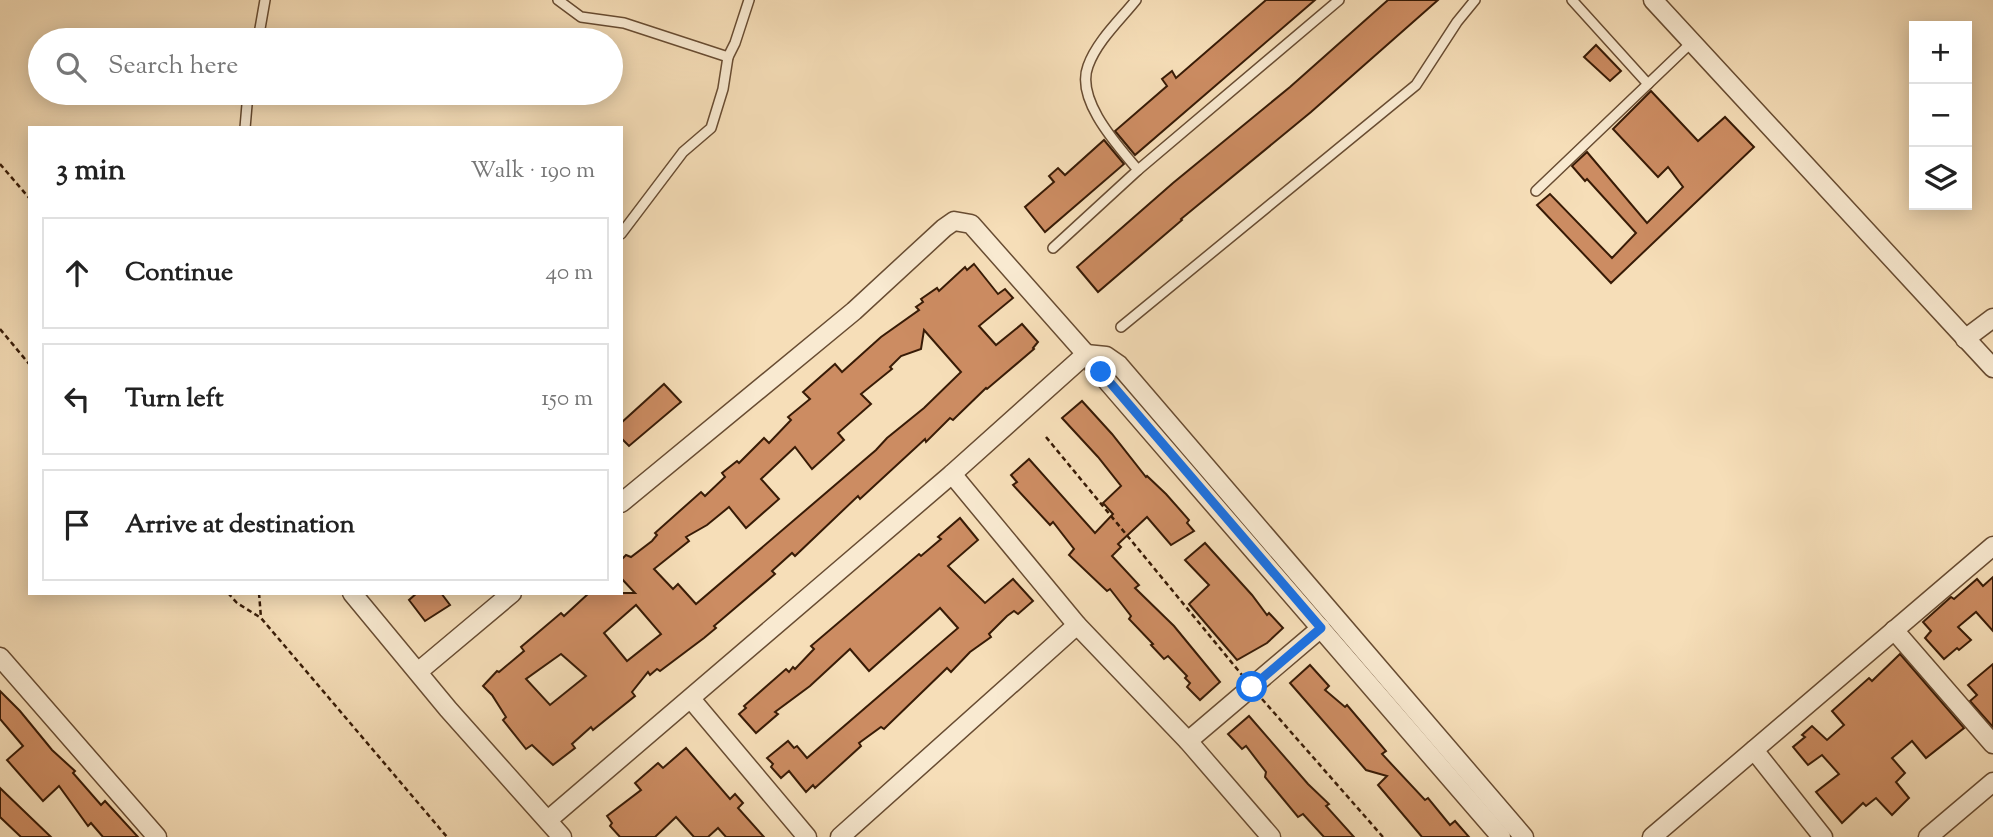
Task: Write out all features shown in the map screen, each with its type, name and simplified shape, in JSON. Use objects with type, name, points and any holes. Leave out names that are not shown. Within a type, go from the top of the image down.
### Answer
[{"type":"street","points":[[1653,0],[1993,368]]},
{"type":"street","points":[[623,501],[854,311],[944,228],[954,222],[971,224],[1090,355],[1094,366],[1501,837]]},
{"type":"street","points":[[1965,339],[1993,318]]},
{"type":"street","points":[[548,820],[1090,355],[1106,356],[1119,365],[1524,837]]},
{"type":"street","points":[[952,474],[1077,625],[1188,741],[1271,837]]},
{"type":"street","points":[[1652,837],[1993,546]]},
{"type":"street","points":[[354,595],[448,709],[562,837]]},
{"type":"street","points":[[419,671],[510,595]]},
{"type":"street","points":[[840,837],[1077,625]]},
{"type":"street","points":[[1188,741],[1321,628]]},
{"type":"street","points":[[1894,630],[1993,744]]},
{"type":"street","points":[[0,657],[157,837]]},
{"type":"street","points":[[691,699],[807,837]]},
{"type":"street","points":[[1754,750],[1823,837]]},
{"type":"street","points":[[1928,837],[1993,782]]},
{"type":"lane","points":[[260,28],[265,0]]},
{"type":"lane","points":[[558,0],[581,17],[624,23],[728,57]]},
{"type":"lane","points":[[623,231],[683,152],[711,128],[723,89],[728,57],[749,0]]},
{"type":"lane","points":[[1136,0],[1102,41],[1087,68],[1087,96],[1103,128],[1138,170]]},
{"type":"lane","points":[[1053,248],[1138,170],[1339,0]]},
{"type":"lane","points":[[1121,327],[1416,85],[1457,22],[1475,0]]},
{"type":"lane","points":[[1572,0],[1648,84]]},
{"type":"lane","points":[[1536,191],[1692,42]]},
{"type":"lane","points":[[245,126],[247,105]]},
{"type":"path","points":[[0,163],[28,197]]},
{"type":"path","points":[[0,329],[28,363]]},
{"type":"path","points":[[1046,437],[1252,687],[1383,837]]},
{"type":"path","points":[[230,595],[237,603],[261,618],[447,837]]},
{"type":"path","points":[[259,595],[261,618]]},
{"type":"building","points":[[1266,0],[1315,0],[1135,155],[1115,131],[1167,86],[1162,79],[1172,71],[1176,78]]},
{"type":"building","points":[[1388,0],[1438,0],[1311,112],[1181,219],[1098,292],[1077,267],[1173,183],[1290,87]]},
{"type":"building","points":[[1596,45],[1621,71],[1610,81],[1584,57]]},
{"type":"building","points":[[1651,91],[1698,141],[1725,117],[1754,147],[1611,283],[1537,205],[1550,194],[1612,258],[1636,233],[1572,166],[1587,152],[1647,223],[1683,187],[1668,167],[1658,177],[1613,129]]},
{"type":"building","points":[[1104,140],[1124,164],[1045,232],[1025,207],[1054,182],[1049,176],[1058,168],[1065,175]]},
{"type":"building","points":[[974,264],[998,294],[1005,289],[1013,298],[979,326],[996,345],[1022,324],[1038,342],[1034,349],[986,388],[953,420],[950,418],[926,442],[925,439],[860,499],[858,496],[795,556],[792,553],[772,571],[775,574],[714,626],[716,628],[660,671],[657,669],[650,675],[648,672],[632,692],[635,696],[593,730],[591,727],[572,744],[575,748],[553,765],[532,745],[526,749],[503,720],[506,717],[483,686],[497,671],[524,651],[521,647],[561,613],[564,616],[587,595],[635,593],[623,580],[623,558],[626,555],[631,557],[652,541],[657,535],[655,533],[701,492],[705,496],[725,477],[722,473],[737,461],[739,463],[764,438],[769,443],[791,420],[788,417],[810,399],[803,392],[835,364],[842,372],[881,337],[919,310],[916,307],[923,302],[921,299],[937,288],[939,291],[965,267],[967,270]],"holes":[[[924,330],[961,372],[924,408],[696,604],[678,584],[673,589],[654,569],[689,541],[686,537],[707,525],[729,507],[746,528],[779,499],[761,479],[795,447],[812,469],[844,440],[838,433],[871,404],[861,394],[892,369],[890,367],[901,356],[921,349]],[[636,605],[661,634],[627,661],[604,633]],[[561,654],[586,676],[550,705],[526,679]]]},
{"type":"building","points":[[664,384],[681,402],[629,446],[623,440],[623,421]]},
{"type":"building","points":[[1082,401],[1146,477],[1166,494],[1189,520],[1187,523],[1194,531],[1171,545],[1147,517],[1118,544],[1121,547],[1112,556],[1139,585],[1135,588],[1174,626],[1220,682],[1200,700],[1187,687],[1190,683],[1185,678],[1187,676],[1168,656],[1164,659],[1151,645],[1153,644],[1129,619],[1131,616],[1110,589],[1107,591],[1069,555],[1074,549],[1053,522],[1050,525],[1013,485],[1017,482],[1011,475],[1029,459],[1095,533],[1113,514],[1103,503],[1121,486],[1062,418]]},
{"type":"building","points":[[960,518],[978,540],[948,566],[985,603],[1013,579],[1033,601],[1018,614],[1014,611],[1007,616],[989,634],[991,637],[970,652],[951,672],[947,668],[884,729],[881,727],[859,743],[861,746],[815,788],[813,785],[806,792],[789,771],[781,778],[767,758],[788,741],[794,748],[797,746],[807,758],[958,628],[940,608],[869,671],[850,649],[810,686],[775,712],[778,714],[756,733],[739,714],[746,708],[744,706],[786,669],[789,672],[793,667],[795,669],[814,649],[811,646],[919,554],[921,556],[941,539],[938,537]]},
{"type":"building","points":[[1205,543],[1267,615],[1269,613],[1283,628],[1267,643],[1237,660],[1189,604],[1209,585],[1185,560]]},
{"type":"building","points":[[1993,577],[1993,631],[1976,612],[1958,627],[1971,640],[1944,659],[1925,638],[1931,631],[1923,622],[1951,597],[1954,599],[1977,579],[1983,586]]},
{"type":"building","points":[[415,595],[442,595],[450,605],[425,621],[409,600]]},
{"type":"building","points":[[1900,654],[1964,728],[1926,758],[1912,741],[1892,758],[1905,773],[1896,782],[1909,798],[1892,815],[1876,798],[1866,806],[1863,803],[1842,823],[1816,792],[1839,774],[1822,755],[1808,765],[1793,747],[1805,737],[1802,735],[1812,726],[1827,740],[1844,725],[1832,711],[1869,678],[1872,681]]},
{"type":"building","points":[[1993,664],[1993,727],[1970,701],[1977,695],[1968,685]]},
{"type":"building","points":[[1310,665],[1329,686],[1325,690],[1345,707],[1347,705],[1386,751],[1382,754],[1425,800],[1428,798],[1450,825],[1455,821],[1469,837],[1422,837],[1378,785],[1387,776],[1366,770],[1290,683]]},
{"type":"building","points":[[0,691],[52,750],[75,771],[73,773],[101,805],[105,801],[138,837],[103,837],[91,823],[88,826],[59,786],[43,801],[7,760],[23,746],[0,719]]},
{"type":"building","points":[[1249,716],[1329,804],[1326,806],[1354,837],[1324,837],[1303,814],[1298,817],[1265,777],[1266,772],[1246,746],[1242,749],[1228,734]]},
{"type":"building","points":[[686,748],[730,799],[735,794],[743,803],[738,808],[764,837],[726,837],[718,828],[708,837],[694,837],[676,817],[655,837],[620,837],[610,826],[612,823],[607,816],[641,790],[635,783],[658,763],[663,768]]},
{"type":"building","points":[[0,788],[51,837],[21,837],[0,817]]},
{"type":"route","points":[[1101,372],[1321,628],[1252,687]]}]
